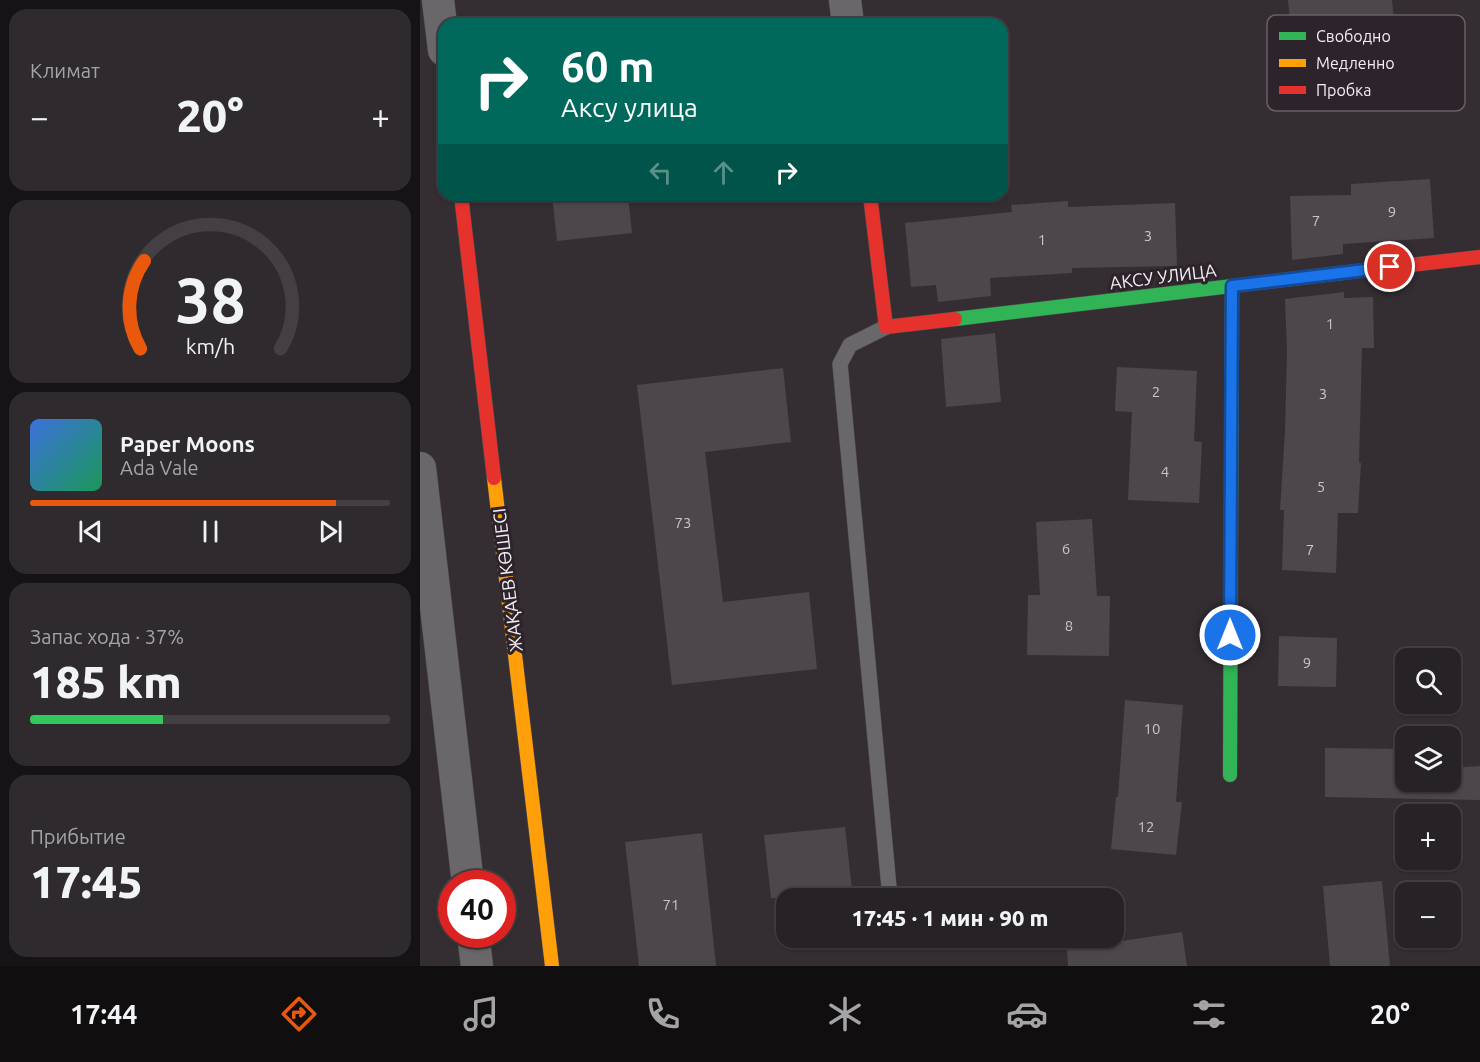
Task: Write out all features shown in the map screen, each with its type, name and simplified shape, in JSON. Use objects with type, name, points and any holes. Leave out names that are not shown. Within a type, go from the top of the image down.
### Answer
[{"type":"street","points":[[438,0],[440,18]]},
{"type":"street","points":[[845,0],[847,18]]},
{"type":"street","name":"ЖАҚАЕВ КӨШЕСІ","points":[[462,201],[552,966]]},
{"type":"street","points":[[871,201],[886,327]]},
{"type":"street","name":"АКСУ УЛИЦА","points":[[886,327],[1480,257]]},
{"type":"street","points":[[1230,775],[1232,286]]},
{"type":"street","points":[[420,468],[466,870]]},
{"type":"street","points":[[475,948],[477,966]]},
{"type":"lane","points":[[886,327],[850,345],[840,364],[889,888]]},
{"type":"building","points":[[1288,0],[1392,0],[1394,15],[1290,15]]},
{"type":"building","points":[[1430,179],[1434,238],[1343,244],[1343,254],[1292,260],[1290,196],[1351,195],[1351,184]]},
{"type":"building","points":[[553,201],[629,201],[632,233],[557,241]]},
{"type":"building","points":[[1068,201],[1068,207],[1175,203],[1177,266],[1072,268],[1072,273],[990,278],[991,296],[938,302],[936,285],[911,287],[905,223],[1012,212],[1011,205]]},
{"type":"building","points":[[1344,292],[1344,298],[1373,297],[1374,348],[1362,348],[1358,513],[1338,513],[1336,573],[1282,570],[1284,510],[1280,510],[1287,351],[1285,299]]},
{"type":"building","points":[[995,333],[1001,402],[946,407],[941,339]]},
{"type":"building","points":[[1117,367],[1197,371],[1194,441],[1202,442],[1199,503],[1128,500],[1132,412],[1115,411]]},
{"type":"building","points":[[783,368],[791,442],[705,452],[723,602],[809,592],[817,669],[672,685],[637,385]]},
{"type":"building","points":[[1092,519],[1097,596],[1110,596],[1109,656],[1027,655],[1028,595],[1040,595],[1036,522]]},
{"type":"building","points":[[1279,636],[1337,638],[1336,687],[1278,686]]},
{"type":"building","points":[[1125,700],[1183,705],[1176,802],[1182,802],[1176,855],[1111,849],[1116,797],[1118,797]]},
{"type":"building","points":[[1325,748],[1395,749],[1395,792],[1461,792],[1461,767],[1480,766],[1480,800],[1325,797]]},
{"type":"building","points":[[845,827],[852,888],[776,888],[776,898],[771,898],[764,835]]},
{"type":"building","points":[[702,833],[716,966],[639,966],[625,842]]},
{"type":"building","points":[[1382,881],[1390,966],[1330,966],[1323,886]]},
{"type":"building","points":[[1182,932],[1187,966],[1068,966],[1067,949],[1124,948],[1124,941]]},
{"type":"traffic: fast","points":[[955,319],[1341,273]]},
{"type":"traffic: fast","points":[[1230,775],[1232,286]]},
{"type":"traffic: slow","points":[[494,478],[552,966]]},
{"type":"traffic: jam","points":[[462,201],[494,478]]},
{"type":"traffic: jam","points":[[871,201],[886,327],[955,319]]},
{"type":"traffic: jam","points":[[1341,273],[1480,257]]},
{"type":"route","points":[[1230,635],[1232,286],[1390,267]]}]
